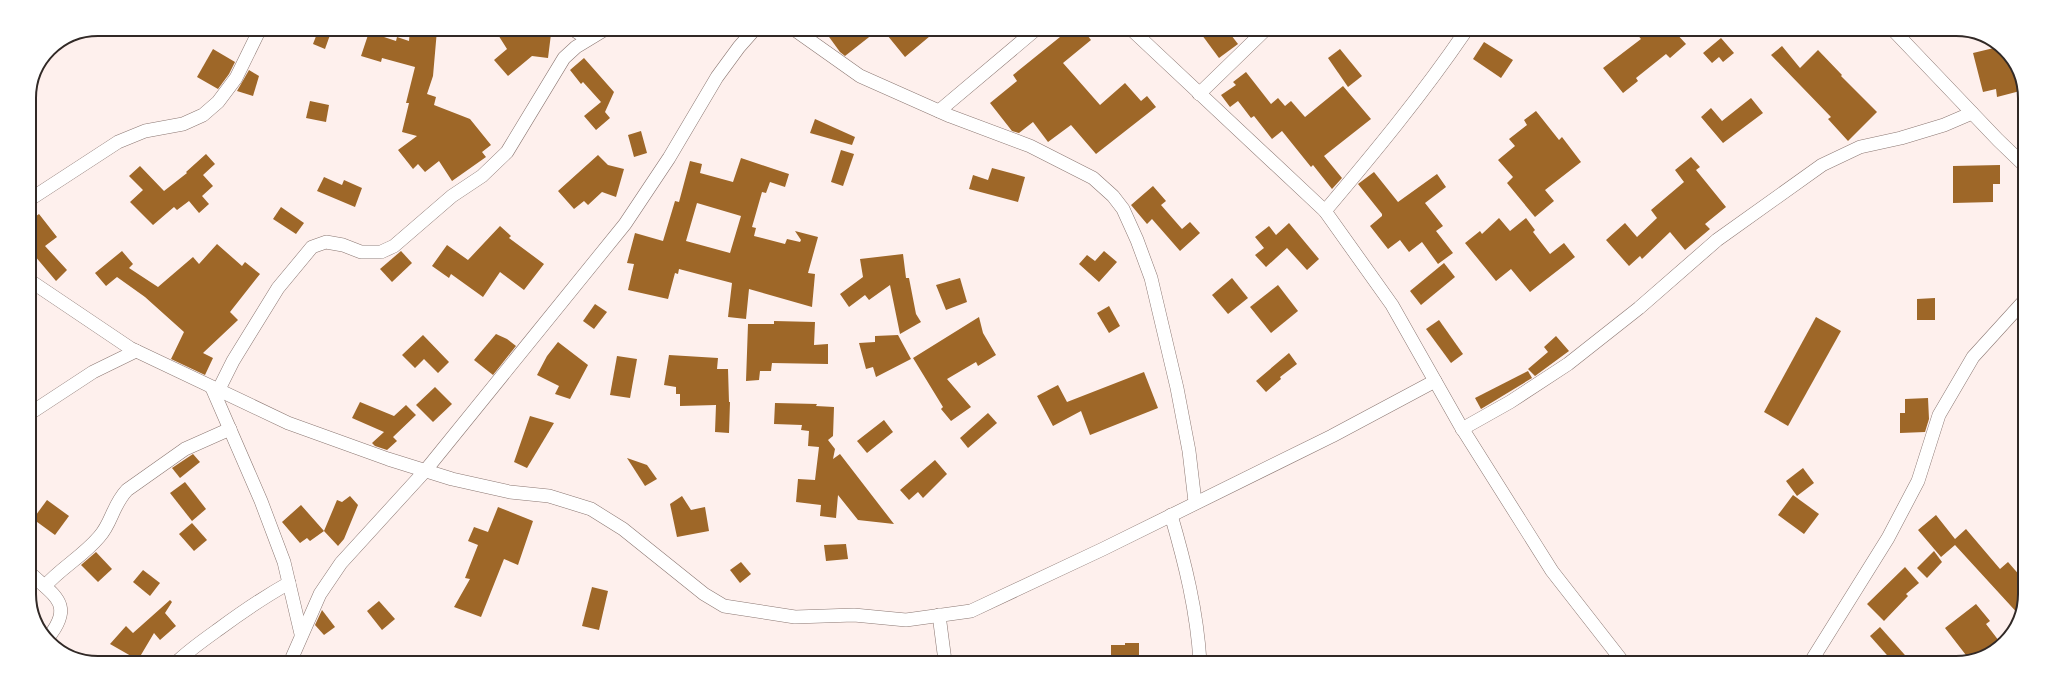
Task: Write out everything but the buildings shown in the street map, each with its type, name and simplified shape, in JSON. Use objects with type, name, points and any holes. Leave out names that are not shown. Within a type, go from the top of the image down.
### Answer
[{"type":"street","points":[[36,195],[118,142],[145,132],[183,124],[202,116],[218,102],[236,78],[257,36]]},
{"type":"street","points":[[583,36],[588,39]]},
{"type":"street","points":[[215,389],[278,288],[312,247],[326,242],[343,245],[361,252],[381,252],[394,246],[452,196],[482,176],[507,152],[564,58],[576,46],[593,36]]},
{"type":"street","points":[[293,656],[320,594],[341,563],[424,471],[626,224],[669,158],[717,77],[749,36]]},
{"type":"street","points":[[803,36],[860,76],[939,111],[1030,146],[1093,178],[1113,196],[1123,209],[1137,240],[1151,278],[1164,331],[1189,451],[1195,502]]},
{"type":"street","points":[[939,111],[1028,36]]},
{"type":"street","points":[[1138,36],[1324,211],[1392,305],[1462,429],[1552,571],[1618,656]]},
{"type":"street","points":[[1199,94],[1259,36]]},
{"type":"street","points":[[1324,211],[1396,127],[1434,78],[1462,36]]},
{"type":"street","points":[[1900,36],[2018,159]]},
{"type":"street","points":[[1462,429],[1510,402],[1568,364],[1638,308],[1717,240],[1822,165],[1860,148],[1944,125],[1972,112]]},
{"type":"street","points":[[36,285],[136,351],[288,423],[424,471],[452,479],[510,492],[549,496],[590,509],[628,533],[704,594],[724,606],[795,618],[854,615],[906,620],[971,610],[1103,549],[1195,502],[1332,436],[1435,381]]},
{"type":"street","points":[[1814,656],[1888,538],[1918,481],[1939,415],[1973,357],[2018,308]]},
{"type":"street","points":[[36,409],[93,372],[136,351]]},
{"type":"street","points":[[215,389],[230,429],[261,501],[289,583],[301,656]]},
{"type":"street","points":[[45,586],[55,575],[99,538],[106,529],[119,499],[127,490],[185,449],[230,429]]},
{"type":"street","points":[[1170,515],[1187,569],[1198,634],[1200,656]]},
{"type":"street","points":[[36,578],[57,598],[62,609],[60,619],[50,634]]},
{"type":"street","points":[[183,656],[193,646],[263,597],[289,583]]},
{"type":"street","points":[[939,615],[945,656]]}]
